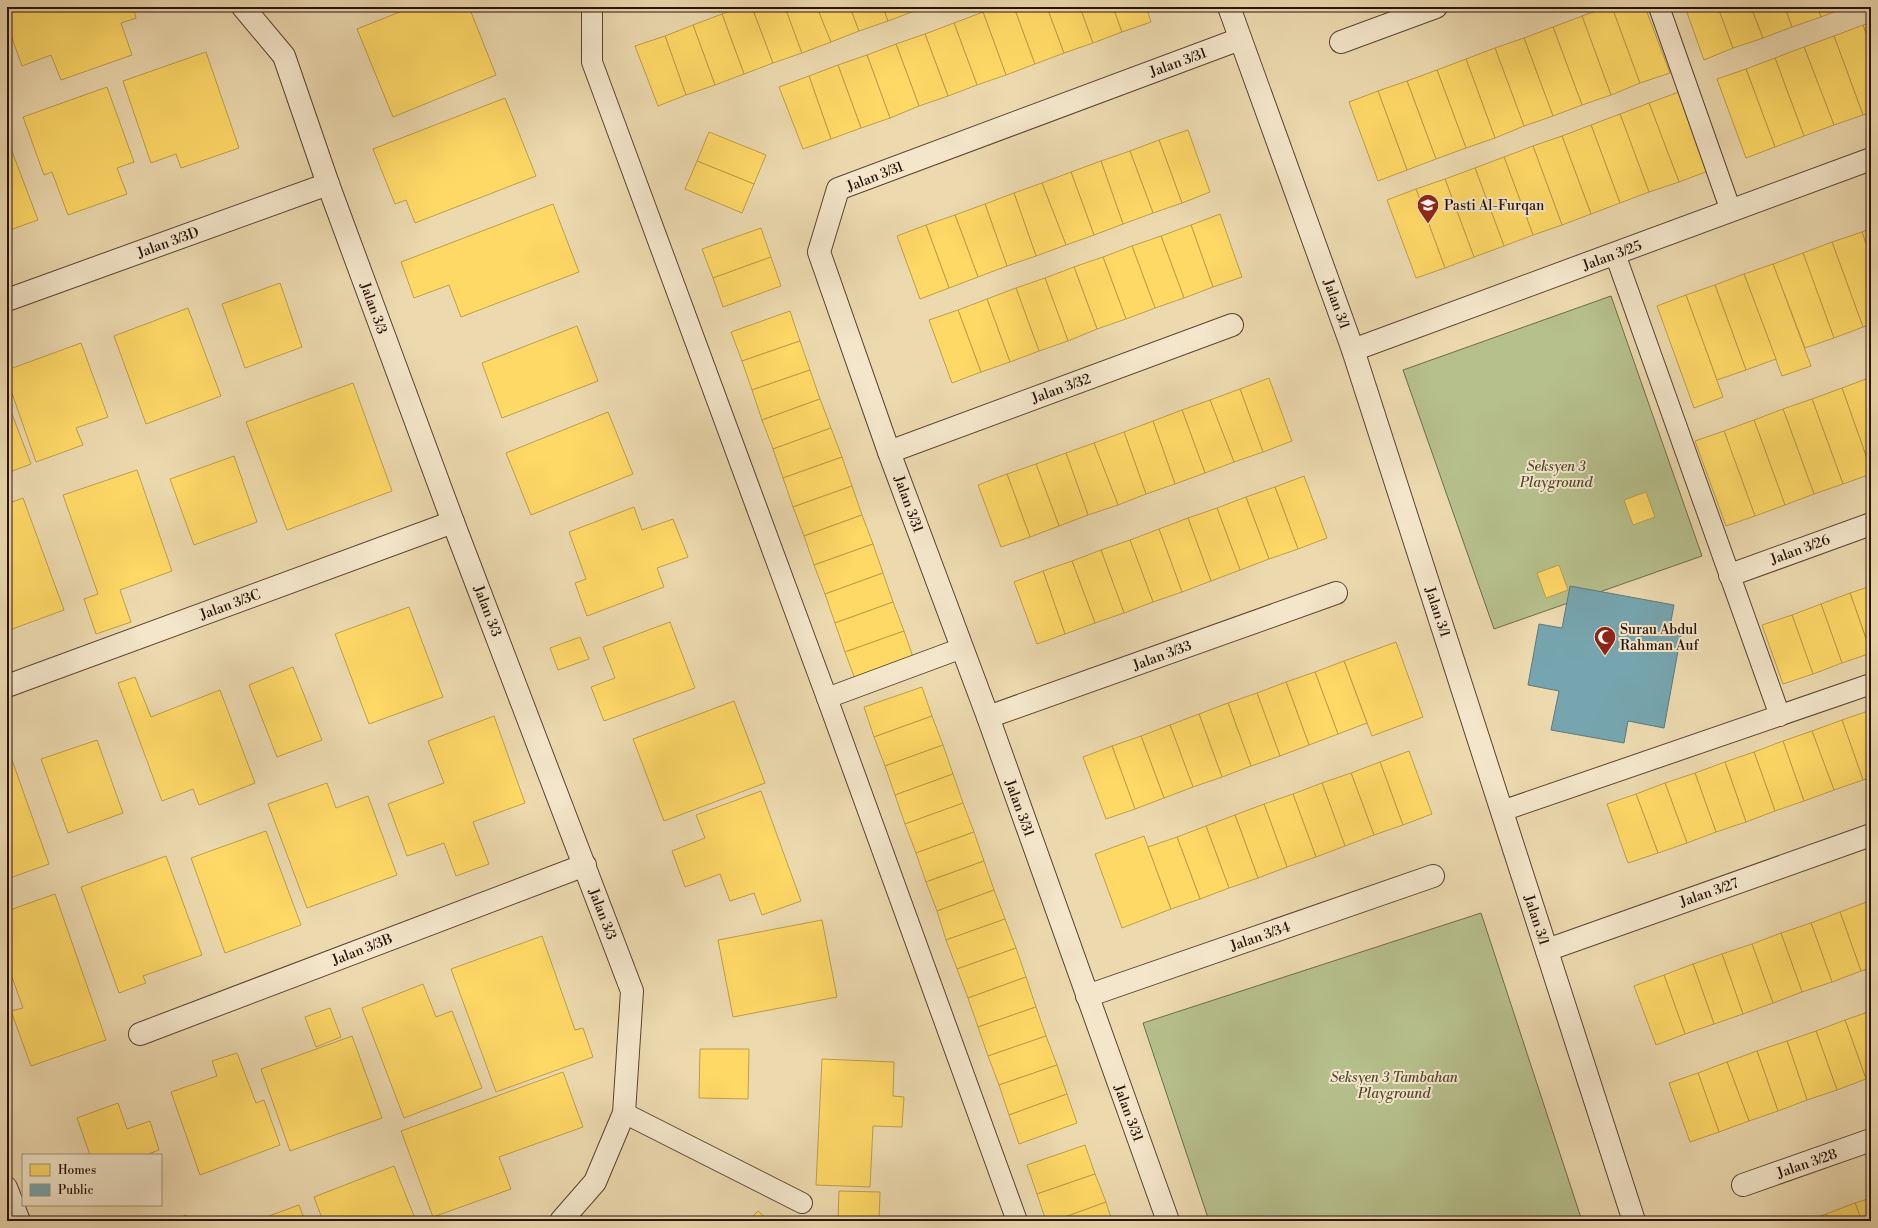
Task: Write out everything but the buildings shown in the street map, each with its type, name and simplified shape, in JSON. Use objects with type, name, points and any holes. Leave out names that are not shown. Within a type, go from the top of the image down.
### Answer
[{"type":"street","name":"Jalan 3/3","points":[[243,7],[284,56],[328,184],[454,522],[632,991],[624,1113],[595,1182],[561,1221]]},
{"type":"street","name":"Jalan 3/1","points":[[1229,7],[1353,350],[1634,1221]]},
{"type":"street","points":[[1341,42],[1436,7]]},
{"type":"street","name":"Jalan 3/31","points":[[1168,1221],[988,717],[889,452],[819,252],[838,189],[1240,39]]},
{"type":"street","name":"Jalan 3/25","points":[[1353,350],[1871,160]]},
{"type":"street","name":"Jalan 3/3D","points":[[7,300],[328,184]]},
{"type":"street","name":"Jalan 3/32","points":[[889,452],[1232,325]]},
{"type":"street","name":"Jalan 3/3C","points":[[7,686],[454,522]]},
{"type":"street","name":"Jalan 3/26","points":[[1730,575],[1871,524]]},
{"type":"street","name":"Jalan 3/33","points":[[988,717],[1336,593]]},
{"type":"street","name":"Jalan 3/27","points":[[1547,950],[1871,835]]},
{"type":"street","name":"Jalan 3/3B","points":[[140,1034],[585,865]]},
{"type":"street","name":"Jalan 3/34","points":[[1087,996],[1433,876]]},
{"type":"street","name":"Jalan 3/28","points":[[1743,1185],[1871,1140]]},
{"type":"lane","points":[[592,7],[592,62],[827,698],[1017,1221]]},
{"type":"lane","points":[[1659,7],[1731,211]]},
{"type":"lane","points":[[1614,254],[1780,716]]},
{"type":"lane","points":[[827,698],[962,648]]},
{"type":"lane","points":[[1502,811],[1871,684]]},
{"type":"lane","points":[[624,1113],[802,1203]]},
{"type":"lane","points":[[7,1187],[20,1221]]},
{"type":"green space","name":"Seksyen 3 Playground","points":[[1611,296],[1702,556],[1494,629],[1403,370]]},
{"type":"green space","name":"Seksyen 3 Tambahan Playground","points":[[1481,913],[1582,1221],[1209,1221],[1143,1023]]},
{"type":"place","name":"Pasti Al-Furqan","points":[[1428,224]]},
{"type":"place","name":"Surau Abdul Rahman Auf","points":[[1605,656]]}]
